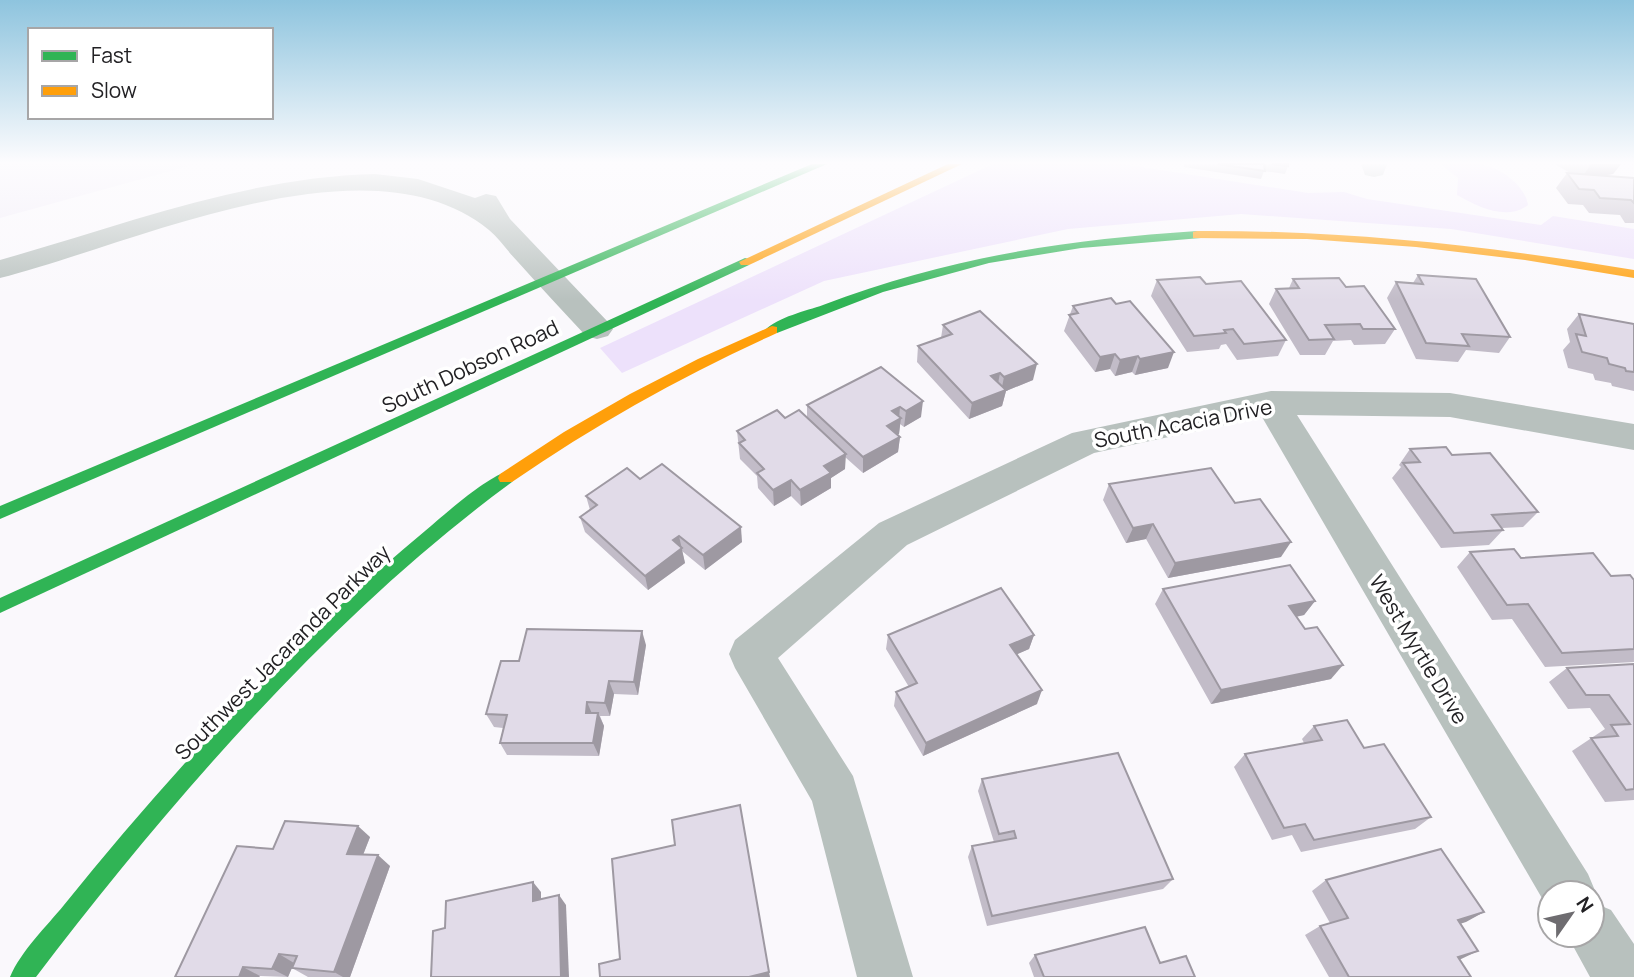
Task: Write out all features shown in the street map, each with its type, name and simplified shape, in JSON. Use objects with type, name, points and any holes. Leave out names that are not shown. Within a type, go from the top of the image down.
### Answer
[{"type":"main road","points":[[0,513],[715,210]]},
{"type":"main road","name":"South Dobson Road","points":[[0,606],[858,210]]},
{"type":"main road","name":"Southwest Jacaranda Parkway","points":[[22,977],[75,905],[214,748],[338,619],[410,553],[478,498],[594,419],[710,355],[771,328],[846,299],[987,261],[1046,249],[1175,236],[1236,233],[1383,238],[1518,254],[1634,274]]},
{"type":"street","points":[[0,270],[199,210]]},
{"type":"street","points":[[474,210],[499,224]]},
{"type":"street","points":[[490,210],[499,224],[597,330]]},
{"type":"street","name":"South Acacia Drive","points":[[885,977],[835,793],[751,654],[894,534],[1085,442],[1271,403],[1450,405],[1634,437]]},
{"type":"street","name":"West Myrtle Drive","points":[[1271,403],[1560,879]]},
{"type":"street","points":[[1604,949],[1622,977]]},
{"type":"shaded area","points":[[0,210],[31,210],[0,218]]},
{"type":"shaded area","points":[[896,210],[1438,210],[1541,225],[1553,216],[1634,229],[1634,259],[1451,229],[1241,214],[1068,229],[824,281],[622,373],[600,348]]},
{"type":"shaded area","points":[[1491,210],[1521,210],[1511,212]]},
{"type":"building","points":[[1418,275],[1476,279],[1510,337],[1462,334],[1469,346],[1426,343],[1396,282],[1423,284]]},
{"type":"building","points":[[1200,277],[1206,284],[1241,281],[1286,340],[1244,344],[1233,329],[1224,330],[1226,333],[1194,336],[1157,280]]},
{"type":"building","points":[[1339,278],[1346,287],[1364,286],[1395,329],[1363,329],[1360,324],[1325,325],[1334,339],[1309,340],[1276,289],[1299,288],[1293,279]]},
{"type":"building","points":[[1111,298],[1116,304],[1130,301],[1174,352],[1140,359],[1138,356],[1120,360],[1115,354],[1100,357],[1069,315],[1078,313],[1073,306]]},
{"type":"building","points":[[980,311],[1037,364],[1004,377],[1000,373],[991,376],[1006,390],[972,403],[918,346],[952,334],[943,325]]},
{"type":"building","points":[[1579,314],[1634,324],[1634,372],[1609,364],[1607,358],[1582,352],[1576,334],[1586,336]]},
{"type":"building","points":[[881,367],[923,401],[906,411],[900,407],[892,411],[901,418],[887,426],[900,437],[863,457],[807,405]]},
{"type":"building","points":[[777,410],[785,418],[799,410],[846,454],[824,466],[831,473],[800,490],[791,480],[773,490],[757,473],[764,469],[739,443],[745,440],[737,431]]},
{"type":"building","points":[[1446,447],[1452,455],[1490,453],[1538,512],[1492,515],[1503,530],[1454,533],[1403,463],[1420,462],[1410,449]]},
{"type":"building","points":[[662,464],[741,527],[703,555],[679,536],[673,540],[682,548],[645,576],[580,517],[597,505],[586,496],[627,468],[640,479]]},
{"type":"building","points":[[1211,468],[1235,503],[1260,499],[1291,542],[1175,563],[1153,524],[1133,528],[1109,484]]},
{"type":"building","points":[[1514,549],[1521,558],[1593,553],[1611,576],[1630,575],[1634,580],[1634,649],[1562,653],[1528,604],[1507,605],[1470,552]]},
{"type":"building","points":[[1290,565],[1315,601],[1289,606],[1305,629],[1317,627],[1343,665],[1221,690],[1163,589]]},
{"type":"building","points":[[1001,588],[1034,635],[1010,645],[1042,690],[926,743],[896,692],[917,683],[888,635]]},
{"type":"building","points":[[527,629],[642,631],[634,682],[609,681],[605,703],[587,702],[586,713],[598,713],[593,743],[500,743],[507,715],[486,714],[501,661],[519,661]]},
{"type":"building","points":[[1634,664],[1634,789],[1626,790],[1591,738],[1618,736],[1611,725],[1630,724],[1609,695],[1586,695],[1567,668]]},
{"type":"building","points":[[1347,720],[1364,748],[1384,744],[1431,817],[1314,840],[1305,824],[1284,828],[1245,754],[1322,740],[1314,726]]},
{"type":"building","points":[[1118,753],[1173,879],[992,916],[972,846],[1016,838],[1014,831],[999,834],[982,779]]},
{"type":"building","points":[[740,805],[769,972],[749,977],[600,977],[599,964],[620,959],[612,859],[675,845],[672,820]]},
{"type":"building","points":[[285,821],[358,826],[347,854],[378,855],[334,972],[292,968],[297,956],[279,954],[272,969],[243,967],[239,977],[175,977],[237,846],[273,849]]},
{"type":"building","points":[[1441,849],[1484,912],[1458,920],[1478,951],[1458,957],[1471,977],[1349,977],[1320,926],[1348,918],[1326,880]]},
{"type":"building","points":[[533,882],[533,901],[559,895],[561,977],[431,977],[433,931],[445,928],[446,901]]},
{"type":"building","points":[[1145,927],[1160,963],[1186,956],[1195,977],[1044,977],[1035,955]]},
{"type":"traffic: fast","points":[[0,513],[715,210]]},
{"type":"traffic: fast","points":[[772,330],[878,290],[989,259],[1081,244],[1197,235]]},
{"type":"traffic: fast","points":[[0,606],[745,262]]},
{"type":"traffic: fast","points":[[22,977],[80,902],[141,830],[268,690],[382,578],[442,526],[506,478]]},
{"type":"traffic: slow","points":[[745,262],[858,210]]},
{"type":"traffic: slow","points":[[1197,235],[1307,236],[1416,243],[1525,256],[1634,274]]},
{"type":"traffic: slow","points":[[506,478],[635,397],[772,330]]}]
